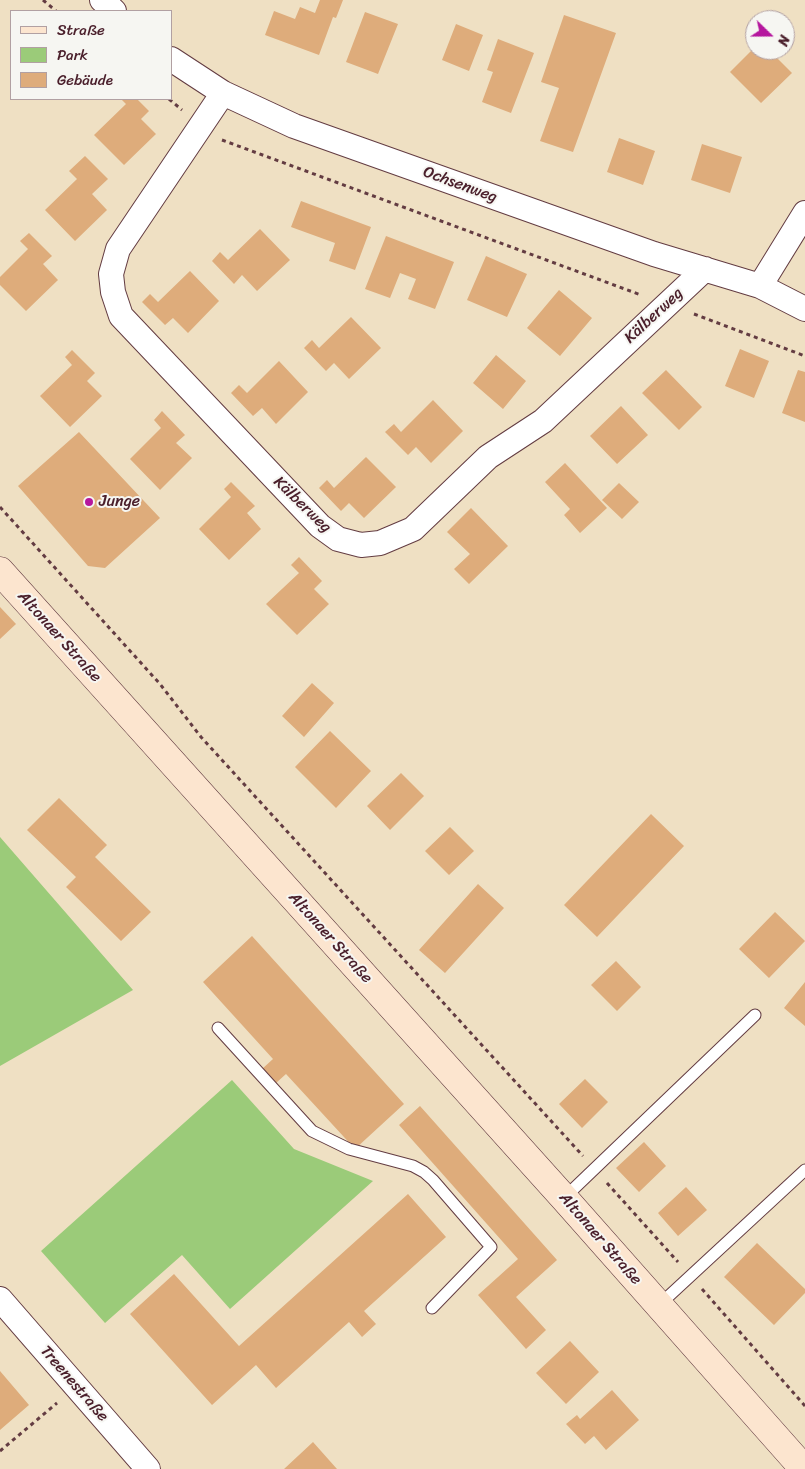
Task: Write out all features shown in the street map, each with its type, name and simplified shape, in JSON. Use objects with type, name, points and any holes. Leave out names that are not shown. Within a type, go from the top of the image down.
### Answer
[{"type":"main road","name":"Altonaer Straße","points":[[0,571],[564,1198],[801,1468]]},
{"type":"street","points":[[102,0],[113,10]]},
{"type":"street","name":"Ochsenweg","points":[[172,60],[223,93],[294,126],[654,254],[760,286],[805,309]]},
{"type":"street","name":"Kälberweg","points":[[223,93],[118,249],[111,274],[113,292],[122,316],[128,323],[320,526],[338,539],[361,545],[380,543],[413,530],[488,457],[543,421],[666,304],[705,270]]},
{"type":"street","points":[[760,286],[805,213]]},
{"type":"street","name":"Treenestraße","points":[[0,1299],[148,1469]]},
{"type":"lane","points":[[564,1198],[755,1015]]},
{"type":"lane","points":[[218,1028],[312,1131],[349,1149],[414,1166],[424,1172],[491,1247],[432,1308]]},
{"type":"lane","points":[[658,1306],[805,1170]]},
{"type":"path","points":[[43,0],[55,10]]},
{"type":"path","points":[[170,100],[212,137],[805,356]]},
{"type":"path","points":[[0,507],[160,684],[201,737],[594,1168],[805,1406]]},
{"type":"path","points":[[0,1451],[76,1386]]},
{"type":"green space","points":[[0,837],[133,990],[0,1066]]},
{"type":"green space","points":[[232,1080],[294,1149],[373,1181],[230,1309],[182,1255],[105,1323],[41,1251]]},
{"type":"building","points":[[320,0],[343,0],[336,18],[333,17],[319,55],[265,35],[274,11],[295,19],[300,7],[315,13]]},
{"type":"building","points":[[365,12],[398,24],[378,74],[346,62]]},
{"type":"building","points":[[564,15],[616,33],[573,152],[540,141],[559,88],[541,82]]},
{"type":"building","points":[[456,24],[483,35],[469,71],[442,60]]},
{"type":"building","points":[[498,39],[534,53],[511,113],[482,102],[493,72],[487,70]]},
{"type":"building","points":[[745,57],[745,60],[779,60],[792,73],[761,103],[730,72]]},
{"type":"building","points":[[122,100],[138,100],[149,111],[141,119],[156,134],[124,165],[94,135],[126,104]]},
{"type":"building","points":[[619,138],[655,151],[643,185],[607,172]]},
{"type":"building","points":[[702,144],[742,157],[730,193],[691,180]]},
{"type":"building","points":[[85,156],[108,179],[92,194],[107,210],[75,241],[45,210],[77,179],[69,171]]},
{"type":"building","points":[[301,201],[371,227],[355,270],[329,261],[335,243],[291,227]]},
{"type":"building","points":[[260,229],[290,260],[257,291],[242,275],[234,284],[212,261],[220,252],[228,260]]},
{"type":"building","points":[[29,233],[52,256],[43,264],[58,280],[26,311],[0,285],[0,277],[28,249],[20,241]]},
{"type":"building","points":[[386,236],[454,262],[435,309],[408,299],[416,279],[400,273],[390,298],[365,289]]},
{"type":"building","points":[[486,256],[527,274],[507,317],[467,300]]},
{"type":"building","points":[[190,271],[219,301],[188,333],[173,318],[165,325],[142,302],[150,294],[158,302]]},
{"type":"building","points":[[559,290],[592,318],[560,356],[527,328]]},
{"type":"building","points":[[351,317],[381,348],[349,379],[334,363],[326,371],[304,348],[312,340],[319,348]]},
{"type":"building","points":[[740,349],[769,361],[754,398],[725,386]]},
{"type":"building","points":[[72,350],[95,373],[87,381],[102,396],[70,427],[40,396],[72,365],[65,357]]},
{"type":"building","points":[[496,355],[526,381],[503,409],[473,383]]},
{"type":"building","points":[[279,361],[308,392],[276,424],[262,408],[253,416],[231,393],[239,385],[247,393]]},
{"type":"building","points":[[666,370],[702,407],[679,430],[642,393]]},
{"type":"building","points":[[798,370],[805,372],[805,422],[782,413]]},
{"type":"building","points":[[433,400],[463,431],[431,463],[416,447],[408,455],[385,432],[394,424],[401,432]]},
{"type":"building","points":[[621,406],[648,435],[617,464],[590,436]]},
{"type":"building","points":[[162,411],[185,435],[176,443],[192,458],[160,490],[130,459],[161,428],[154,420]]},
{"type":"building","name":"Junge","points":[[79,432],[160,518],[105,568],[88,566],[18,486]]},
{"type":"building","points":[[366,457],[396,487],[364,518],[349,503],[341,511],[319,488],[327,480],[334,488]]},
{"type":"building","points":[[565,463],[607,508],[580,533],[564,515],[570,509],[545,482]]},
{"type":"building","points":[[231,482],[255,506],[247,513],[261,529],[229,560],[199,529],[231,497],[224,489]]},
{"type":"building","points":[[619,483],[639,502],[622,519],[602,500]]},
{"type":"building","points":[[471,508],[508,546],[469,584],[454,569],[470,554],[447,532]]},
{"type":"building","points":[[299,557],[322,581],[314,589],[329,604],[297,635],[266,604],[299,573],[291,565]]},
{"type":"building","points":[[0,607],[16,624],[0,639]]},
{"type":"building","points":[[312,683],[334,703],[304,737],[282,716]]},
{"type":"building","points":[[330,731],[371,771],[336,808],[295,767]]},
{"type":"building","points":[[401,773],[424,796],[390,830],[367,806]]},
{"type":"building","points":[[59,798],[107,845],[95,857],[151,912],[121,941],[66,887],[76,877],[27,830]]},
{"type":"building","points":[[651,814],[684,846],[597,937],[564,905]]},
{"type":"building","points":[[450,827],[474,851],[449,875],[425,851]]},
{"type":"building","points":[[478,884],[504,908],[445,973],[419,950]]},
{"type":"building","points":[[775,912],[805,941],[769,978],[739,949]]},
{"type":"building","points":[[252,936],[404,1104],[355,1149],[286,1074],[276,1083],[262,1069],[273,1059],[203,982]]},
{"type":"building","points":[[616,961],[641,987],[617,1011],[591,985]]},
{"type":"building","points":[[805,982],[805,1026],[784,1008]]},
{"type":"building","points":[[585,1079],[608,1102],[582,1128],[559,1104]]},
{"type":"building","points":[[420,1106],[557,1260],[516,1297],[546,1330],[526,1349],[478,1295],[518,1259],[399,1125]]},
{"type":"building","points":[[644,1142],[666,1166],[639,1192],[616,1168]]},
{"type":"building","points":[[686,1187],[707,1210],[678,1236],[658,1213]]},
{"type":"building","points":[[408,1194],[446,1237],[364,1311],[376,1324],[362,1337],[349,1322],[276,1388],[256,1365],[212,1405],[130,1314],[174,1274],[239,1346]]},
{"type":"building","points":[[757,1243],[805,1289],[805,1293],[774,1325],[724,1277]]},
{"type":"building","points":[[570,1341],[599,1372],[566,1404],[536,1373]]},
{"type":"building","points":[[0,1371],[29,1405],[0,1430]]},
{"type":"building","points":[[612,1390],[639,1420],[606,1450],[594,1436],[585,1444],[566,1424],[577,1415],[580,1419]]},
{"type":"building","points":[[313,1442],[337,1469],[284,1469]]},
{"type":"place","name":"Junge","points":[[89,502]]}]
